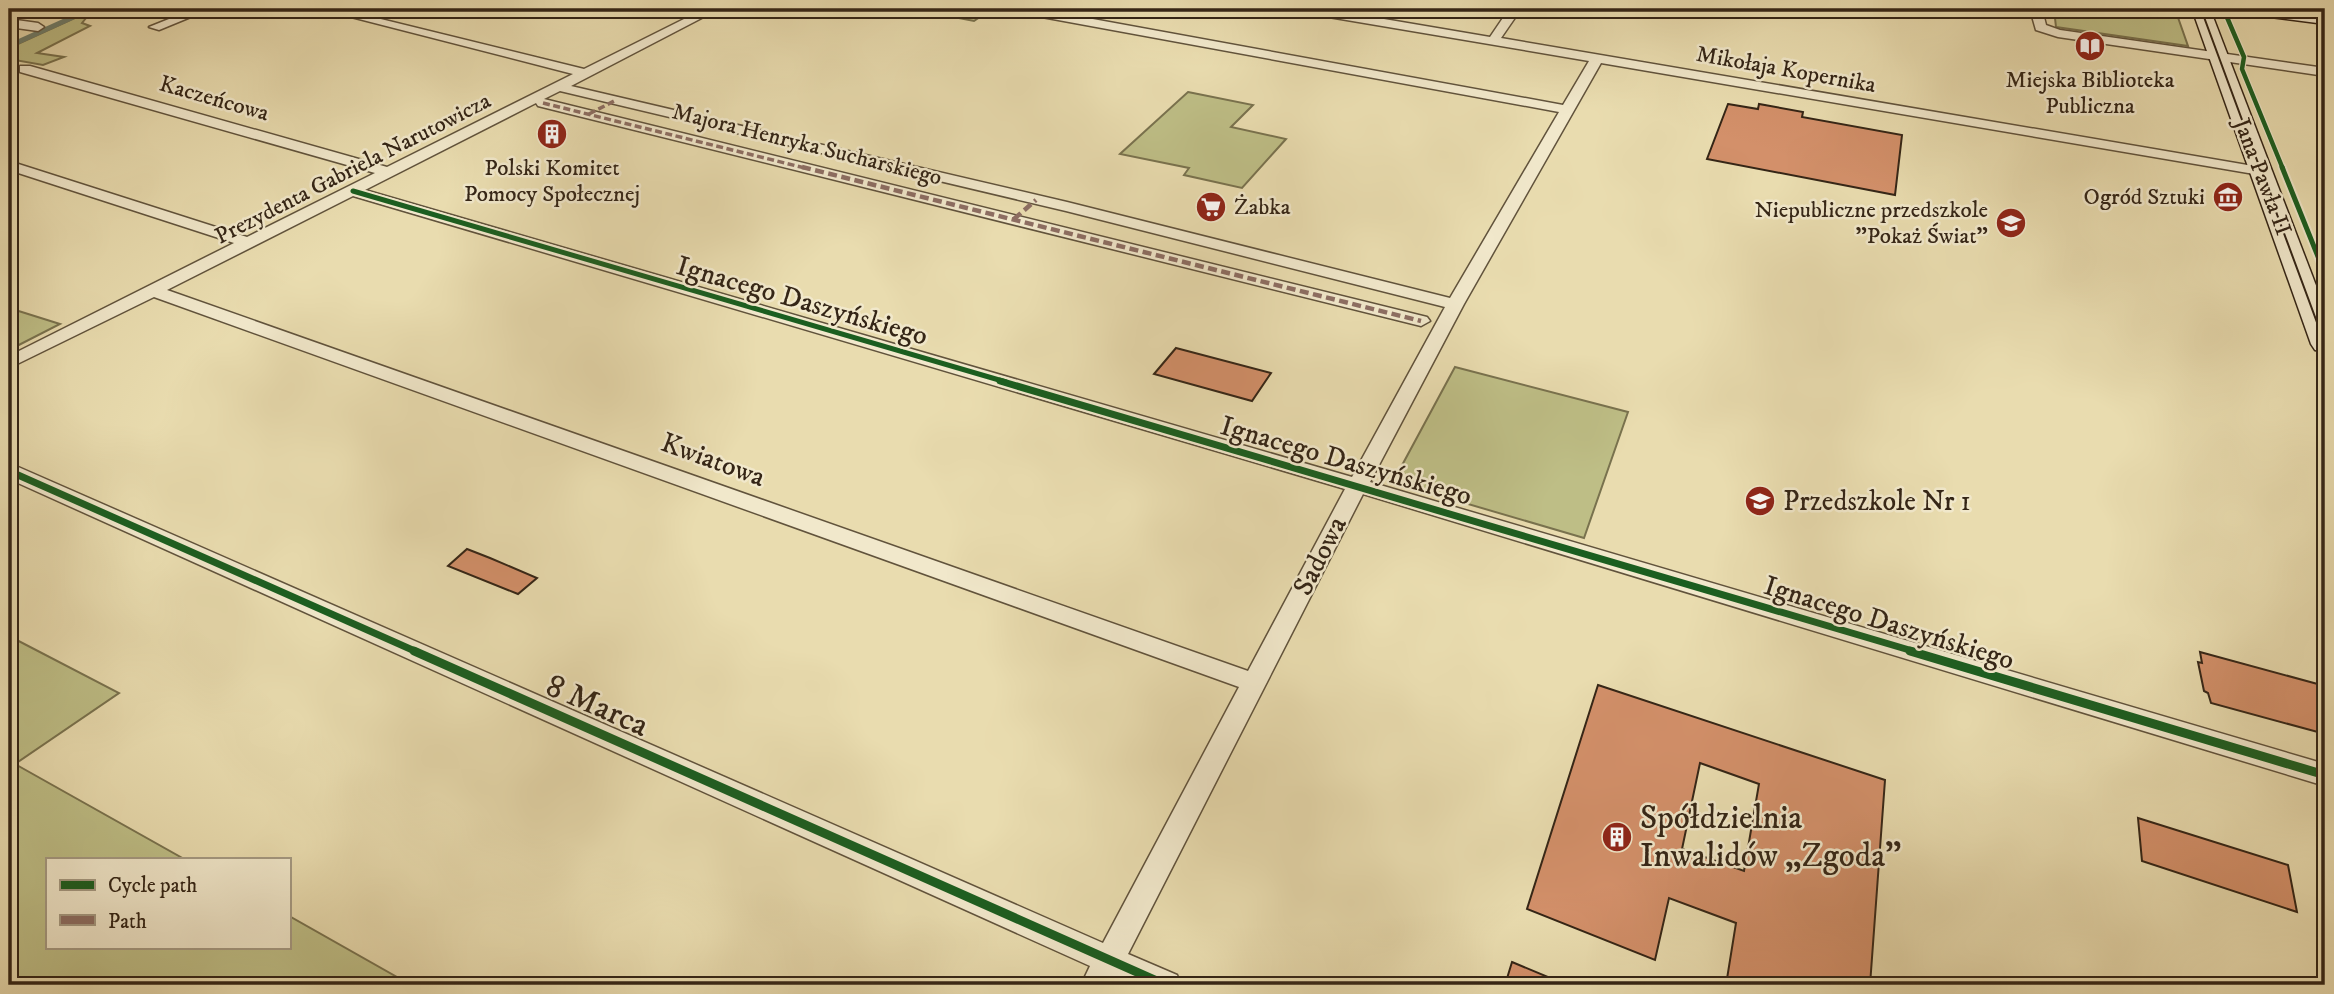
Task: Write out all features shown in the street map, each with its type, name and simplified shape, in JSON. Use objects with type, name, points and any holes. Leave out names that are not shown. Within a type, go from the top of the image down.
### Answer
[{"type":"main road","name":"Jana Pawła II","points":[[2201,9],[2325,344]]},
{"type":"main road","points":[[2247,9],[2325,19]]},
{"type":"street","points":[[155,27],[204,9]]},
{"type":"street","name":"Prezydenta Gabriela Narutowicza","points":[[9,363],[713,9]]},
{"type":"street","points":[[1020,9],[1568,110]]},
{"type":"street","name":"Mikołaja Kopernika","points":[[1305,9],[2260,171]]},
{"type":"street","points":[[1493,41],[1515,9]]},
{"type":"street","points":[[1527,9],[1556,9]]},
{"type":"street","points":[[2036,9],[2037,23],[2048,31],[2325,72]]},
{"type":"street","points":[[337,10],[586,73]]},
{"type":"street","points":[[9,23],[38,27]]},
{"type":"street","name":"Sadowa","points":[[1102,972],[1455,304],[1597,59]]},
{"type":"street","name":"Kaczeńcowa","points":[[25,69],[390,173]]},
{"type":"street","name":"Majora Henryka Sucharskiego","points":[[559,87],[1036,200],[1455,304]]},
{"type":"street","points":[[589,114],[616,100]]},
{"type":"street","name":"Majora Henryka Sucharskiego","points":[[543,103],[1422,321]]},
{"type":"street","name":"Prezydenta Gabriela Narutowicza","points":[[9,165],[250,243]]},
{"type":"street","name":"Ignacego Daszyńskiego","points":[[353,191],[1357,485],[2325,775]]},
{"type":"street","points":[[1014,219],[1036,200]]},
{"type":"street","name":"Kwiatowa","points":[[154,290],[1255,682]]},
{"type":"street","name":"8 Marca","points":[[9,471],[1102,972],[1166,985]]},
{"type":"green space","points":[[912,9],[984,9],[990,10],[974,21]]},
{"type":"green space","points":[[2054,9],[2175,9],[2188,46],[2056,27]]},
{"type":"green space","points":[[79,16],[86,18],[82,23],[90,26],[37,53],[64,57],[43,65],[9,59],[9,48]]},
{"type":"green space","points":[[1188,92],[1253,105],[1231,127],[1286,139],[1242,188],[1184,175],[1189,168],[1120,154]]},
{"type":"green space","points":[[9,308],[60,324],[9,350]]},
{"type":"green space","points":[[1455,367],[1628,412],[1584,538],[1393,482]]},
{"type":"green space","points":[[9,636],[119,693],[15,764],[182,858],[46,858],[46,948],[290,948],[290,917],[411,985],[9,985]]},
{"type":"building","points":[[1728,104],[1758,109],[1759,104],[1803,112],[1802,117],[1902,135],[1895,195],[1707,159]]},
{"type":"building","points":[[1176,348],[1271,373],[1252,401],[1154,374]]},
{"type":"building","points":[[467,549],[537,578],[518,594],[448,566]]},
{"type":"building","points":[[2200,652],[2325,686],[2325,734],[2211,703],[2208,693],[2204,691],[2198,662],[2202,663]]},
{"type":"building","name":"Spółdzielnia Inwalidów „Zgoda”","points":[[1598,685],[1885,780],[1870,985],[1726,985],[1736,923],[1669,898],[1655,960],[1527,909]],"holes":[[[1700,763],[1759,784],[1744,871],[1682,849]]]},
{"type":"building","points":[[2138,818],[2288,865],[2297,912],[2142,861]]},
{"type":"building","points":[[1512,962],[1567,985],[1505,985]]},
{"type":"waterway","points":[[9,46],[91,9]]},
{"type":"tram line","points":[[2201,9],[2325,344]]},
{"type":"marked path","points":[[589,114],[616,100]]},
{"type":"marked path","points":[[543,103],[1421,321]]},
{"type":"marked path","points":[[1014,219],[1036,200]]},
{"type":"cycle path","points":[[2234,9],[2235,11],[2226,15],[2244,57],[2242,69],[2325,274]]},
{"type":"cycle path","points":[[353,191],[1357,485],[2325,775]]},
{"type":"cycle path","points":[[9,471],[1166,985]]},
{"type":"place","name":"Miejska Biblioteka Publiczna","points":[[2090,46]]},
{"type":"place","name":"Polski Komitet Pomocy Społecznej","points":[[552,134]]},
{"type":"place","name":"Ogród Sztuki","points":[[2228,197]]},
{"type":"place","name":"Żabka","points":[[1211,207]]},
{"type":"place","name":"Niepubliczne przedszkole \"Pokaż Świat\"","points":[[2011,223]]},
{"type":"place","name":"Przedszkole Nr 1","points":[[1760,501]]},
{"type":"place","name":"Spółdzielnia Inwalidów „Zgoda”","points":[[1617,837]]}]
